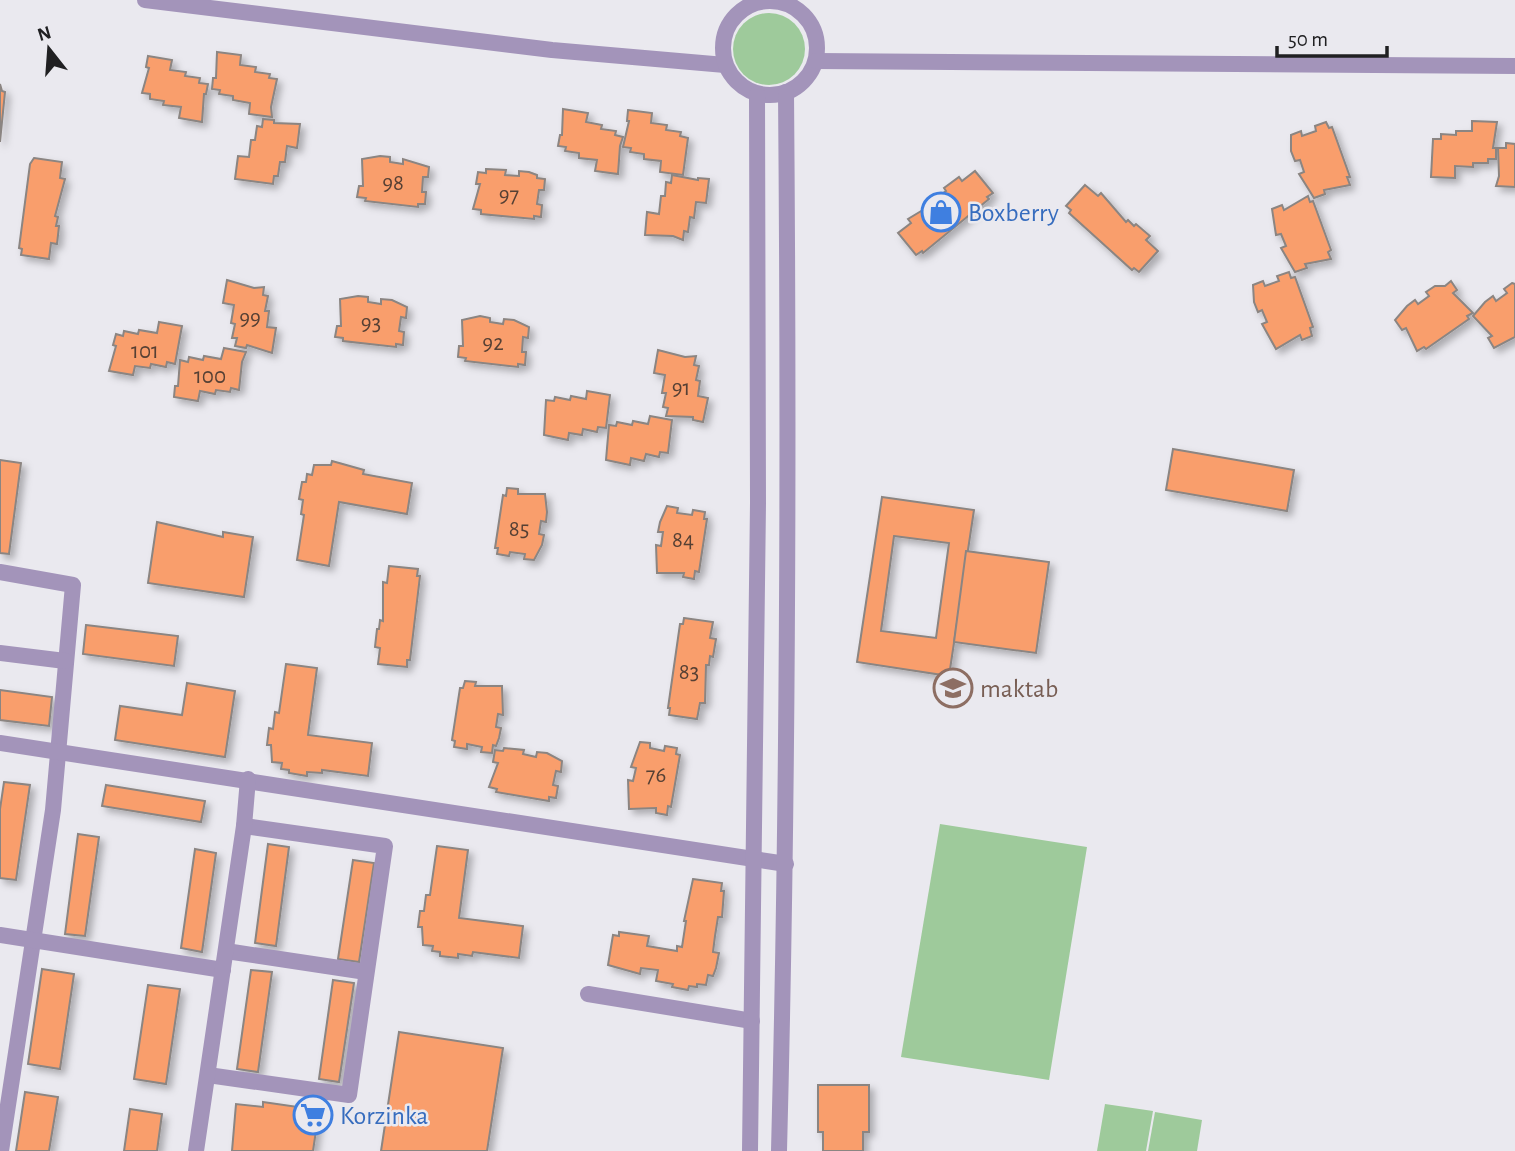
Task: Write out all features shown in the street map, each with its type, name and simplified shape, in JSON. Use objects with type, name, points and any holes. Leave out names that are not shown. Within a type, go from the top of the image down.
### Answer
[{"type":"street","points":[[145,0],[552,50],[725,65]]},
{"type":"street","points":[[774,1],[796,9],[807,19],[817,46],[816,61],[804,80],[786,92],[757,94],[738,83],[725,65],[724,36],[737,6],[774,1]]},
{"type":"street","points":[[816,61],[929,64],[1249,62],[1515,66]]},
{"type":"street","points":[[779,1151],[786,864],[789,344],[786,92]]},
{"type":"street","points":[[750,1151],[759,293],[757,94]]},
{"type":"street","points":[[0,572],[74,584],[65,661],[59,752],[34,940],[1,1151]]},
{"type":"street","points":[[0,653],[65,661]]},
{"type":"street","points":[[0,743],[248,779],[412,809],[513,820],[786,864]]},
{"type":"street","points":[[196,1151],[244,826],[248,779]]},
{"type":"street","points":[[208,1075],[349,1095],[385,846],[244,826]]},
{"type":"street","points":[[0,935],[223,970]]},
{"type":"street","points":[[226,951],[366,972]]},
{"type":"street","points":[[588,994],[752,1021]]},
{"type":"green space","points":[[769,13],[789,19],[799,29],[805,49],[799,69],[789,79],[769,85],[749,79],[739,69],[733,49],[739,29],[749,19]]},
{"type":"green space","points":[[940,824],[1087,847],[1049,1080],[901,1057]]},
{"type":"green space","points":[[1105,1104],[1153,1111],[1146,1151],[1097,1151]]},
{"type":"green space","points":[[1155,1112],[1202,1120],[1197,1151],[1148,1151]]},
{"type":"building","points":[[217,52],[241,55],[240,65],[256,67],[255,72],[270,74],[269,78],[277,79],[271,107],[272,117],[249,114],[250,103],[233,100],[233,96],[219,94],[220,90],[212,89],[213,78],[216,78]]},
{"type":"building","points":[[148,56],[172,60],[170,70],[186,72],[185,76],[200,78],[199,83],[208,84],[204,94],[202,122],[179,118],[181,107],[163,105],[164,101],[150,99],[150,94],[142,93],[149,68],[146,67]]},
{"type":"building","points":[[0,84],[5,92],[0,142]]},
{"type":"building","points":[[563,109],[588,113],[586,122],[602,125],[601,129],[616,131],[615,135],[623,137],[618,174],[595,171],[597,160],[579,158],[579,153],[565,151],[566,147],[558,146],[562,135]]},
{"type":"building","points":[[628,110],[652,113],[651,123],[667,125],[666,130],[681,132],[680,136],[688,138],[683,175],[660,172],[661,161],[644,159],[644,154],[630,152],[631,148],[623,147],[629,121]]},
{"type":"building","points":[[263,119],[274,120],[274,123],[300,124],[297,148],[287,146],[285,162],[280,162],[278,176],[274,176],[273,184],[235,179],[238,156],[249,157],[251,140],[255,140],[257,126],[262,127]]},
{"type":"building","points":[[1472,121],[1497,122],[1493,148],[1496,148],[1496,159],[1488,159],[1488,163],[1473,163],[1473,167],[1455,166],[1455,178],[1431,177],[1433,139],[1441,139],[1441,134],[1456,135],[1456,131],[1472,131]]},
{"type":"building","points":[[1326,122],[1329,128],[1332,127],[1350,177],[1347,177],[1350,185],[1324,190],[1325,194],[1314,198],[1299,174],[1304,172],[1300,160],[1295,161],[1291,151],[1291,135],[1301,131],[1302,136],[1316,131],[1315,126]]},
{"type":"building","points":[[1506,143],[1515,144],[1515,187],[1496,186],[1499,176],[1498,148],[1506,148]]},
{"type":"building","points":[[390,157],[390,162],[403,164],[403,159],[429,167],[428,177],[423,177],[422,192],[426,192],[425,204],[418,204],[418,207],[365,201],[366,198],[357,197],[359,186],[363,186],[362,159]]},
{"type":"building","points":[[34,158],[62,162],[60,178],[65,179],[55,216],[58,217],[56,226],[59,226],[57,244],[51,243],[49,259],[21,255],[22,249],[19,248],[30,164]]},
{"type":"building","points":[[486,169],[506,170],[505,175],[519,176],[519,171],[529,172],[537,175],[537,178],[545,179],[544,190],[539,190],[537,204],[542,205],[541,217],[534,216],[534,219],[481,214],[481,210],[473,209],[480,184],[476,184],[478,172],[486,173]]},
{"type":"building","points":[[975,171],[993,193],[987,197],[989,199],[923,253],[922,251],[916,255],[898,233],[911,223],[908,219],[941,199],[939,196],[946,191],[944,188],[959,177],[962,181]]},
{"type":"building","points":[[672,175],[698,180],[709,179],[706,203],[696,202],[694,218],[690,217],[688,232],[684,231],[683,240],[673,236],[645,235],[647,212],[659,214],[661,196],[665,196],[666,182],[671,183]]},
{"type":"building","points":[[1085,185],[1098,196],[1101,193],[1126,222],[1128,220],[1134,226],[1136,224],[1150,236],[1146,240],[1158,251],[1139,272],[1134,268],[1132,270],[1069,213],[1071,210],[1066,206]]},
{"type":"building","points":[[1308,196],[1310,202],[1313,201],[1331,250],[1328,252],[1331,259],[1305,264],[1307,268],[1295,272],[1281,248],[1286,246],[1281,234],[1276,235],[1272,209],[1282,205],[1284,210]]},
{"type":"building","points":[[1289,272],[1291,278],[1295,277],[1313,327],[1310,328],[1312,336],[1302,340],[1300,335],[1276,349],[1262,324],[1267,322],[1262,310],[1258,312],[1254,302],[1253,285],[1263,281],[1265,286],[1279,281],[1277,276]]},
{"type":"building","points":[[227,280],[254,288],[264,287],[263,295],[268,296],[265,311],[269,311],[267,327],[276,328],[272,353],[247,345],[246,348],[235,346],[237,338],[232,338],[235,324],[231,323],[234,305],[223,303]]},
{"type":"building","points":[[1451,281],[1457,290],[1453,293],[1473,313],[1467,316],[1469,319],[1426,349],[1424,347],[1417,351],[1406,328],[1402,330],[1395,320],[1415,300],[1418,304],[1429,296],[1426,292],[1435,286],[1445,286]]},
{"type":"building","points":[[1512,283],[1515,284],[1515,337],[1494,348],[1488,338],[1492,336],[1473,316],[1493,296],[1496,301],[1507,293],[1504,289]]},
{"type":"building","points":[[368,297],[368,302],[381,304],[381,299],[392,300],[407,307],[406,318],[401,317],[399,331],[404,332],[403,345],[396,344],[396,347],[343,341],[343,338],[335,337],[337,326],[341,326],[340,299]]},
{"type":"building","points":[[480,316],[490,318],[490,322],[503,324],[504,319],[514,320],[529,327],[528,338],[523,337],[525,365],[518,364],[518,367],[465,361],[466,358],[458,357],[459,346],[463,346],[462,320]]},
{"type":"building","points":[[159,322],[182,326],[175,364],[167,362],[166,367],[151,364],[150,368],[135,366],[133,375],[109,371],[116,346],[113,345],[116,334],[123,336],[124,331],[138,334],[139,330],[157,333]]},
{"type":"building","points":[[224,348],[246,352],[242,362],[239,390],[216,390],[215,394],[200,391],[198,401],[174,397],[175,386],[178,386],[180,360],[188,362],[189,357],[203,360],[204,356],[221,359]]},
{"type":"building","points":[[658,350],[685,357],[696,356],[694,365],[699,366],[696,380],[700,381],[698,396],[708,398],[703,422],[693,420],[693,417],[666,416],[668,408],[663,407],[666,393],[662,393],[665,375],[654,373]]},
{"type":"building","points":[[587,391],[610,395],[606,428],[598,427],[597,432],[583,429],[582,435],[569,433],[568,440],[544,435],[546,400],[554,401],[555,397],[570,400],[571,396],[586,399]]},
{"type":"building","points":[[650,416],[672,420],[668,453],[660,452],[659,457],[646,454],[644,461],[631,458],[630,465],[606,460],[609,425],[616,426],[617,422],[632,425],[633,421],[648,424]]},
{"type":"building","points":[[1173,449],[1294,470],[1287,511],[1166,490]]},
{"type":"building","points":[[0,460],[21,463],[9,554],[0,553]]},
{"type":"building","points":[[332,461],[364,470],[363,474],[412,483],[407,514],[339,502],[329,566],[297,560],[304,515],[301,514],[303,500],[299,499],[302,482],[306,482],[307,474],[312,475],[314,465],[331,465]]},
{"type":"building","points":[[507,488],[518,489],[518,494],[545,494],[546,522],[541,521],[539,534],[544,535],[534,560],[524,559],[525,554],[497,554],[498,548],[495,548],[503,495],[506,496]]},
{"type":"building","points":[[882,497],[974,510],[949,676],[857,662]],"holes":[[[894,536],[949,543],[936,638],[881,631]]]},
{"type":"building","points":[[667,506],[678,508],[677,513],[692,515],[693,510],[705,512],[704,519],[707,519],[699,572],[695,571],[694,579],[683,577],[684,573],[657,573],[656,545],[661,546],[663,532],[658,532]]},
{"type":"building","points":[[157,522],[223,537],[223,532],[253,537],[244,597],[148,583]]},
{"type":"building","points":[[966,551],[1049,562],[1036,653],[954,642]]},
{"type":"building","points":[[389,566],[418,569],[417,576],[420,576],[407,667],[378,664],[380,648],[375,647],[377,629],[380,620],[383,621],[383,582],[387,583]]},
{"type":"building","points":[[684,618],[713,622],[710,638],[716,639],[713,657],[710,656],[709,665],[706,665],[705,703],[700,703],[697,719],[669,715],[668,708],[680,624],[683,624]]},
{"type":"building","points":[[86,625],[178,636],[174,666],[83,654]]},
{"type":"building","points":[[286,664],[317,668],[308,735],[372,743],[368,776],[322,770],[322,773],[307,772],[307,776],[289,773],[289,770],[281,769],[282,763],[272,762],[271,745],[267,745],[269,728],[273,729],[275,712],[279,713]]},
{"type":"building","points":[[465,681],[476,682],[475,686],[502,686],[503,715],[498,714],[496,727],[501,728],[492,753],[481,752],[482,747],[467,744],[467,749],[454,747],[455,741],[452,740],[460,688],[463,688]]},
{"type":"building","points":[[187,683],[235,691],[225,757],[115,740],[120,706],[182,715]]},
{"type":"building","points":[[0,690],[52,697],[49,726],[0,720]]},
{"type":"building","points":[[640,742],[650,743],[650,748],[664,751],[665,746],[677,748],[676,754],[680,755],[671,807],[668,806],[667,815],[656,813],[656,808],[629,809],[628,780],[633,781],[636,768],[631,767]]},
{"type":"building","points":[[504,748],[524,750],[523,754],[536,757],[537,752],[547,753],[562,761],[561,772],[556,771],[553,785],[558,786],[556,798],[549,797],[549,801],[496,792],[497,789],[489,787],[498,763],[493,762],[495,750],[503,751]]},
{"type":"building","points":[[4,782],[30,785],[16,880],[0,878],[0,809]]},
{"type":"building","points":[[106,785],[205,801],[201,822],[102,806]]},
{"type":"building","points":[[78,834],[99,837],[85,936],[65,934]]},
{"type":"building","points":[[268,844],[289,847],[276,946],[255,943]]},
{"type":"building","points":[[437,846],[468,850],[459,918],[523,926],[519,958],[473,952],[472,956],[458,954],[458,958],[440,956],[440,952],[432,951],[433,946],[423,945],[422,927],[418,927],[420,911],[424,911],[426,895],[430,895]]},
{"type":"building","points":[[195,849],[216,853],[202,952],[181,948]]},
{"type":"building","points":[[353,860],[374,863],[359,962],[338,959]]},
{"type":"building","points":[[693,879],[722,883],[721,891],[724,891],[722,917],[718,917],[713,952],[719,953],[713,976],[708,975],[706,985],[689,986],[688,990],[672,987],[673,984],[656,981],[658,970],[641,968],[640,974],[608,965],[613,935],[619,936],[619,932],[649,936],[647,946],[677,951],[677,946],[682,947],[684,921]]},
{"type":"building","points":[[42,969],[74,974],[60,1069],[28,1064]]},
{"type":"building","points":[[251,970],[272,972],[258,1072],[237,1069]]},
{"type":"building","points":[[333,980],[354,983],[339,1082],[319,1079]]},
{"type":"building","points":[[148,985],[180,989],[166,1084],[134,1079]]},
{"type":"building","points":[[399,1032],[503,1048],[487,1151],[381,1151]]},
{"type":"building","points":[[818,1085],[869,1085],[869,1132],[863,1132],[863,1151],[823,1151],[823,1132],[818,1132]]},
{"type":"building","points":[[25,1092],[58,1097],[49,1151],[16,1151]]},
{"type":"building","points":[[263,1102],[319,1110],[313,1151],[232,1151],[236,1104],[263,1107]]},
{"type":"building","points":[[130,1109],[162,1114],[157,1151],[124,1151]]},
{"type":"place","name":"Boxberry","points":[[941,212]]},
{"type":"place","name":"maktab","points":[[953,688]]},
{"type":"place","name":"Korzinka","points":[[313,1115]]}]
